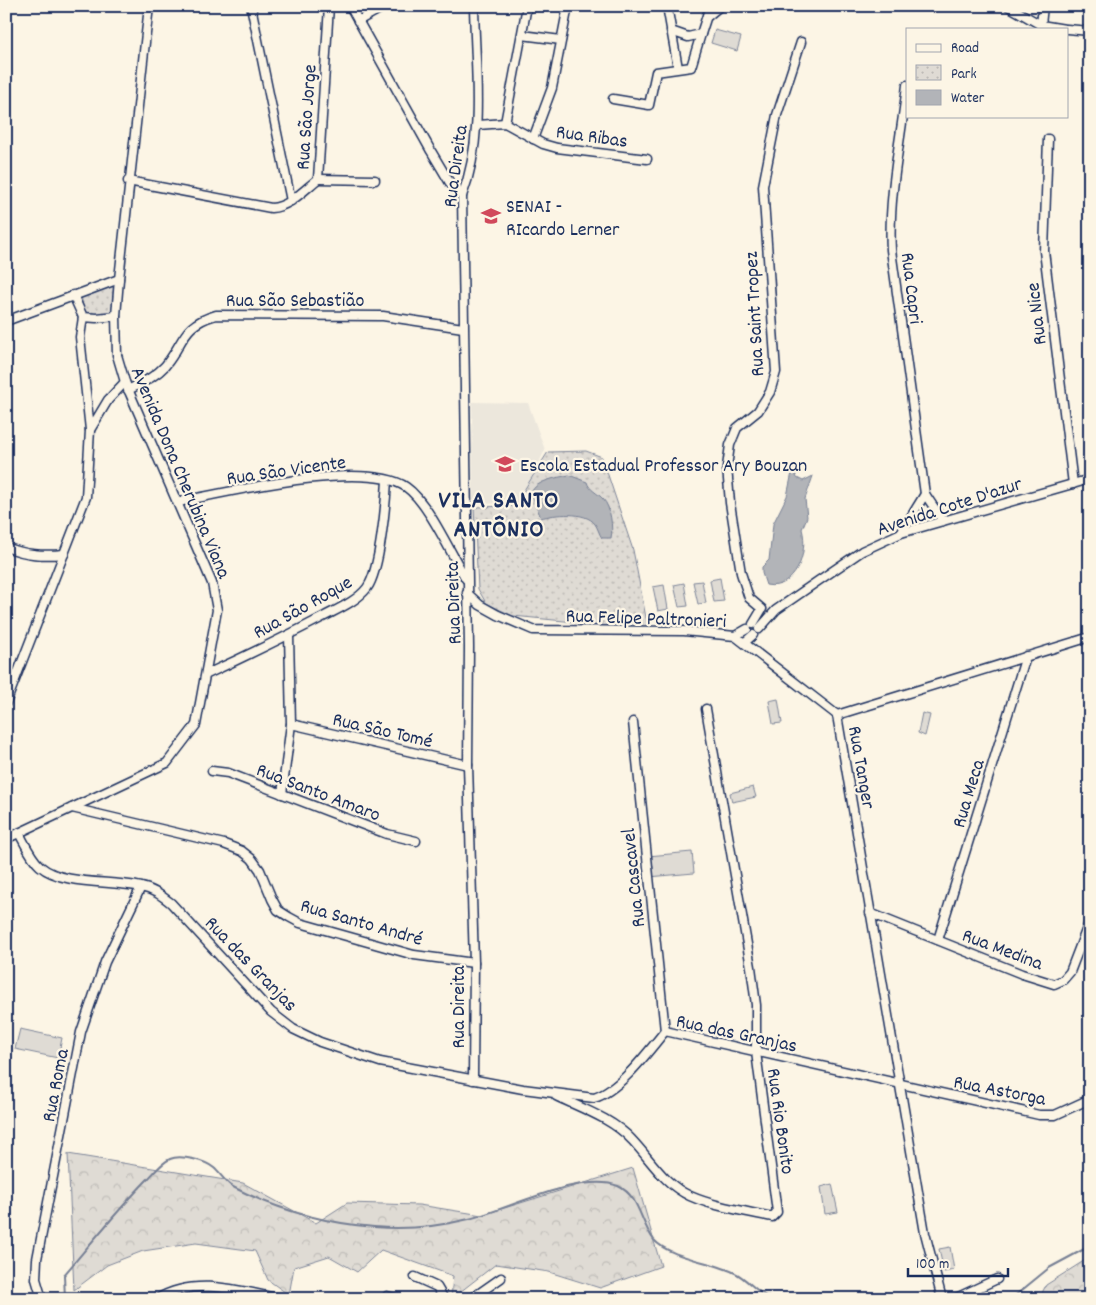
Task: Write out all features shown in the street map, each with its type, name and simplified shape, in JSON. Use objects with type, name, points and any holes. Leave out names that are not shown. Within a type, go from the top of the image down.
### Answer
[{"type":"street","name":"Avenida Dona Cherubina Viana","points":[[6,839],[167,763],[196,725],[207,674],[217,610],[212,583],[128,390],[117,355],[116,316],[119,278],[128,181],[149,6]]},
{"type":"street","points":[[251,6],[291,201]]},
{"type":"street","name":"Rua São Jorge","points":[[128,181],[271,208],[281,207],[291,201],[318,179],[329,6]]},
{"type":"street","points":[[350,6],[450,183],[462,196]]},
{"type":"street","points":[[358,21],[385,6]]},
{"type":"street","name":"Rua Direita","points":[[472,1080],[474,963],[468,765],[469,647],[462,196],[469,178],[478,124],[474,6]]},
{"type":"street","points":[[478,124],[505,123],[526,6]]},
{"type":"street","points":[[533,139],[552,88],[568,6]]},
{"type":"street","points":[[667,6],[678,68]]},
{"type":"street","points":[[613,99],[650,105],[656,72],[691,67],[710,6]]},
{"type":"street","points":[[708,16],[720,6]]},
{"type":"street","points":[[1008,6],[1041,25],[1060,28]]},
{"type":"street","points":[[1041,25],[1043,6]]},
{"type":"street","points":[[1068,29],[1090,31]]},
{"type":"street","points":[[672,31],[688,37],[701,34]]},
{"type":"street","points":[[522,35],[561,40]]},
{"type":"street","name":"Rua Saint Tropez","points":[[753,629],[762,608],[749,598],[741,573],[730,503],[727,467],[730,446],[737,428],[758,411],[770,392],[776,372],[763,186],[777,115],[801,42]]},
{"type":"street","name":"Rua Capri","points":[[906,95],[890,234],[894,279],[925,494]]},
{"type":"street","name":"Rua Ribas","points":[[505,123],[533,139],[557,148],[647,159]]},
{"type":"street","name":"Rua Nice","points":[[1048,139],[1044,251],[1073,484]]},
{"type":"street","points":[[318,179],[375,180]]},
{"type":"street","points":[[6,321],[119,278]]},
{"type":"street","points":[[6,702],[86,497],[90,430],[80,337],[83,317],[73,295]]},
{"type":"street","name":"Rua São Sebastião","points":[[128,390],[145,382],[165,366],[188,330],[199,320],[216,315],[383,316],[463,328]]},
{"type":"street","points":[[83,317],[116,316]]},
{"type":"street","points":[[90,430],[108,400],[125,382]]},
{"type":"street","name":"Rua São Vicente","points":[[178,502],[308,479],[368,475],[387,480],[406,487],[426,510],[467,580]]},
{"type":"street","name":"Avenida Cote D'azur","points":[[753,629],[776,610],[862,551],[901,533],[1090,479]]},
{"type":"street","name":"Rua São Roque","points":[[207,674],[289,635],[343,606],[368,587],[373,576],[386,505],[387,480]]},
{"type":"street","points":[[901,533],[925,494],[943,521]]},
{"type":"street","points":[[6,547],[24,554],[46,556],[64,554]]},
{"type":"street","points":[[46,556],[58,568]]},
{"type":"street","name":"Rua Felipe Paltronieri","points":[[467,592],[480,605],[492,612],[533,630],[684,631],[735,636],[837,715]]},
{"type":"street","points":[[735,636],[753,629]]},
{"type":"street","points":[[745,642],[753,629]]},
{"type":"street","points":[[282,794],[291,724],[289,635]]},
{"type":"street","name":"Rua Tanger","points":[[942,1299],[925,1233],[837,715],[1090,637]]},
{"type":"street","name":"Rua Meca","points":[[938,940],[1026,656]]},
{"type":"street","name":"Rua Rio Bonito","points":[[550,1093],[632,1139],[654,1167],[674,1186],[689,1196],[772,1217],[777,1212],[756,1052],[756,1005],[706,709]]},
{"type":"street","name":"Rua Cascavel","points":[[633,722],[665,1032]]},
{"type":"street","name":"Rua São Tomé","points":[[291,724],[468,765]]},
{"type":"street","name":"Rua Santo Amaro","points":[[212,771],[228,773],[387,834],[416,841]]},
{"type":"street","name":"Rua Santo André","points":[[72,808],[224,844],[242,851],[260,870],[278,910],[300,923],[414,955],[474,963]]},
{"type":"street","name":"Rua das Granjas","points":[[18,833],[39,865],[53,873],[94,882],[141,886],[154,891],[171,903],[271,1012],[293,1029],[320,1042],[380,1062],[472,1080],[594,1098],[603,1095],[629,1072],[665,1032],[901,1085]]},
{"type":"street","name":"Rua Roma","points":[[42,1299],[36,1279],[37,1259],[81,1032],[104,962],[141,886]]},
{"type":"street","name":"Rua Medina","points":[[870,913],[1022,974],[1054,984],[1063,980],[1070,972],[1090,920]]},
{"type":"street","name":"Rua Astorga","points":[[901,1085],[1039,1115],[1055,1116],[1090,1099]]},
{"type":"street","points":[[415,1277],[437,1287],[444,1299]]},
{"type":"street","points":[[471,1299],[501,1278]]},
{"type":"street","points":[[954,1299],[997,1279]]},
{"type":"street","points":[[157,1299],[192,1286],[228,1289],[281,1299]]},
{"type":"street","points":[[387,1296],[398,1299]]},
{"type":"shaded area","name":"Escola Estadual Professor Ary Bouzan","points":[[472,402],[528,403],[545,450],[531,479],[514,503],[473,504]]},
{"type":"green space","points":[[715,30],[741,37],[737,51],[711,43]]},
{"type":"green space","points":[[115,282],[113,312],[85,316],[81,296]]},
{"type":"green space","points":[[586,451],[602,457],[633,550],[648,628],[588,628],[585,623],[513,616],[486,603],[478,589],[474,507],[514,506],[548,452]]},
{"type":"green space","points":[[720,578],[724,601],[714,602],[710,580]]},
{"type":"green space","points":[[702,581],[706,603],[698,604],[693,582]]},
{"type":"green space","points":[[684,583],[688,606],[679,607],[674,585]]},
{"type":"green space","points":[[664,585],[668,609],[658,611],[653,587]]},
{"type":"green space","points":[[778,699],[782,723],[773,724],[769,701]]},
{"type":"green space","points":[[922,713],[930,715],[925,736],[918,733]]},
{"type":"green space","points":[[753,787],[756,797],[732,802],[730,793]]},
{"type":"green space","points":[[692,852],[694,873],[649,877],[648,856]]},
{"type":"green space","points":[[20,1029],[62,1038],[58,1058],[15,1049]]},
{"type":"green space","points":[[68,1154],[243,1183],[316,1223],[347,1203],[419,1205],[482,1215],[633,1168],[661,1266],[600,1288],[549,1272],[496,1264],[451,1299],[453,1276],[381,1250],[357,1272],[329,1256],[294,1267],[289,1295],[268,1280],[255,1251],[196,1243],[143,1251],[107,1265],[74,1290]]},
{"type":"green space","points":[[832,1184],[838,1212],[825,1214],[821,1187]]},
{"type":"green space","points":[[950,1247],[954,1270],[944,1272],[939,1249]]},
{"type":"green space","points":[[1090,1257],[1090,1299],[1039,1299],[1046,1285]]},
{"type":"water","points":[[793,468],[797,478],[803,481],[813,476],[805,499],[807,517],[802,529],[804,539],[801,559],[798,568],[785,582],[776,585],[766,585],[762,567],[769,560],[773,524],[787,496]]},
{"type":"water","points":[[569,475],[587,482],[606,503],[611,518],[611,538],[602,538],[595,524],[585,517],[554,515],[541,518],[531,493],[542,482]]},
{"type":"waterway","points":[[65,1299],[64,1275],[114,1215],[157,1169],[170,1159],[180,1157],[205,1163],[214,1168],[232,1186],[251,1196],[285,1209],[320,1219],[386,1228],[422,1227],[469,1219],[565,1187],[603,1183],[618,1186],[631,1196],[649,1233],[661,1246],[670,1251],[735,1273],[772,1299]]},
{"type":"waterway","points":[[1011,1299],[1049,1268],[1090,1246]]},
{"type":"place","name":"SENAI - RIcardo Lerner","points":[[491,216]]},
{"type":"place","name":"Escola Estadual Professor Ary Bouzan","points":[[505,464]]},
{"type":"district","name":"VILA SANTO ANTÔNIO","points":[[499,512]]}]
